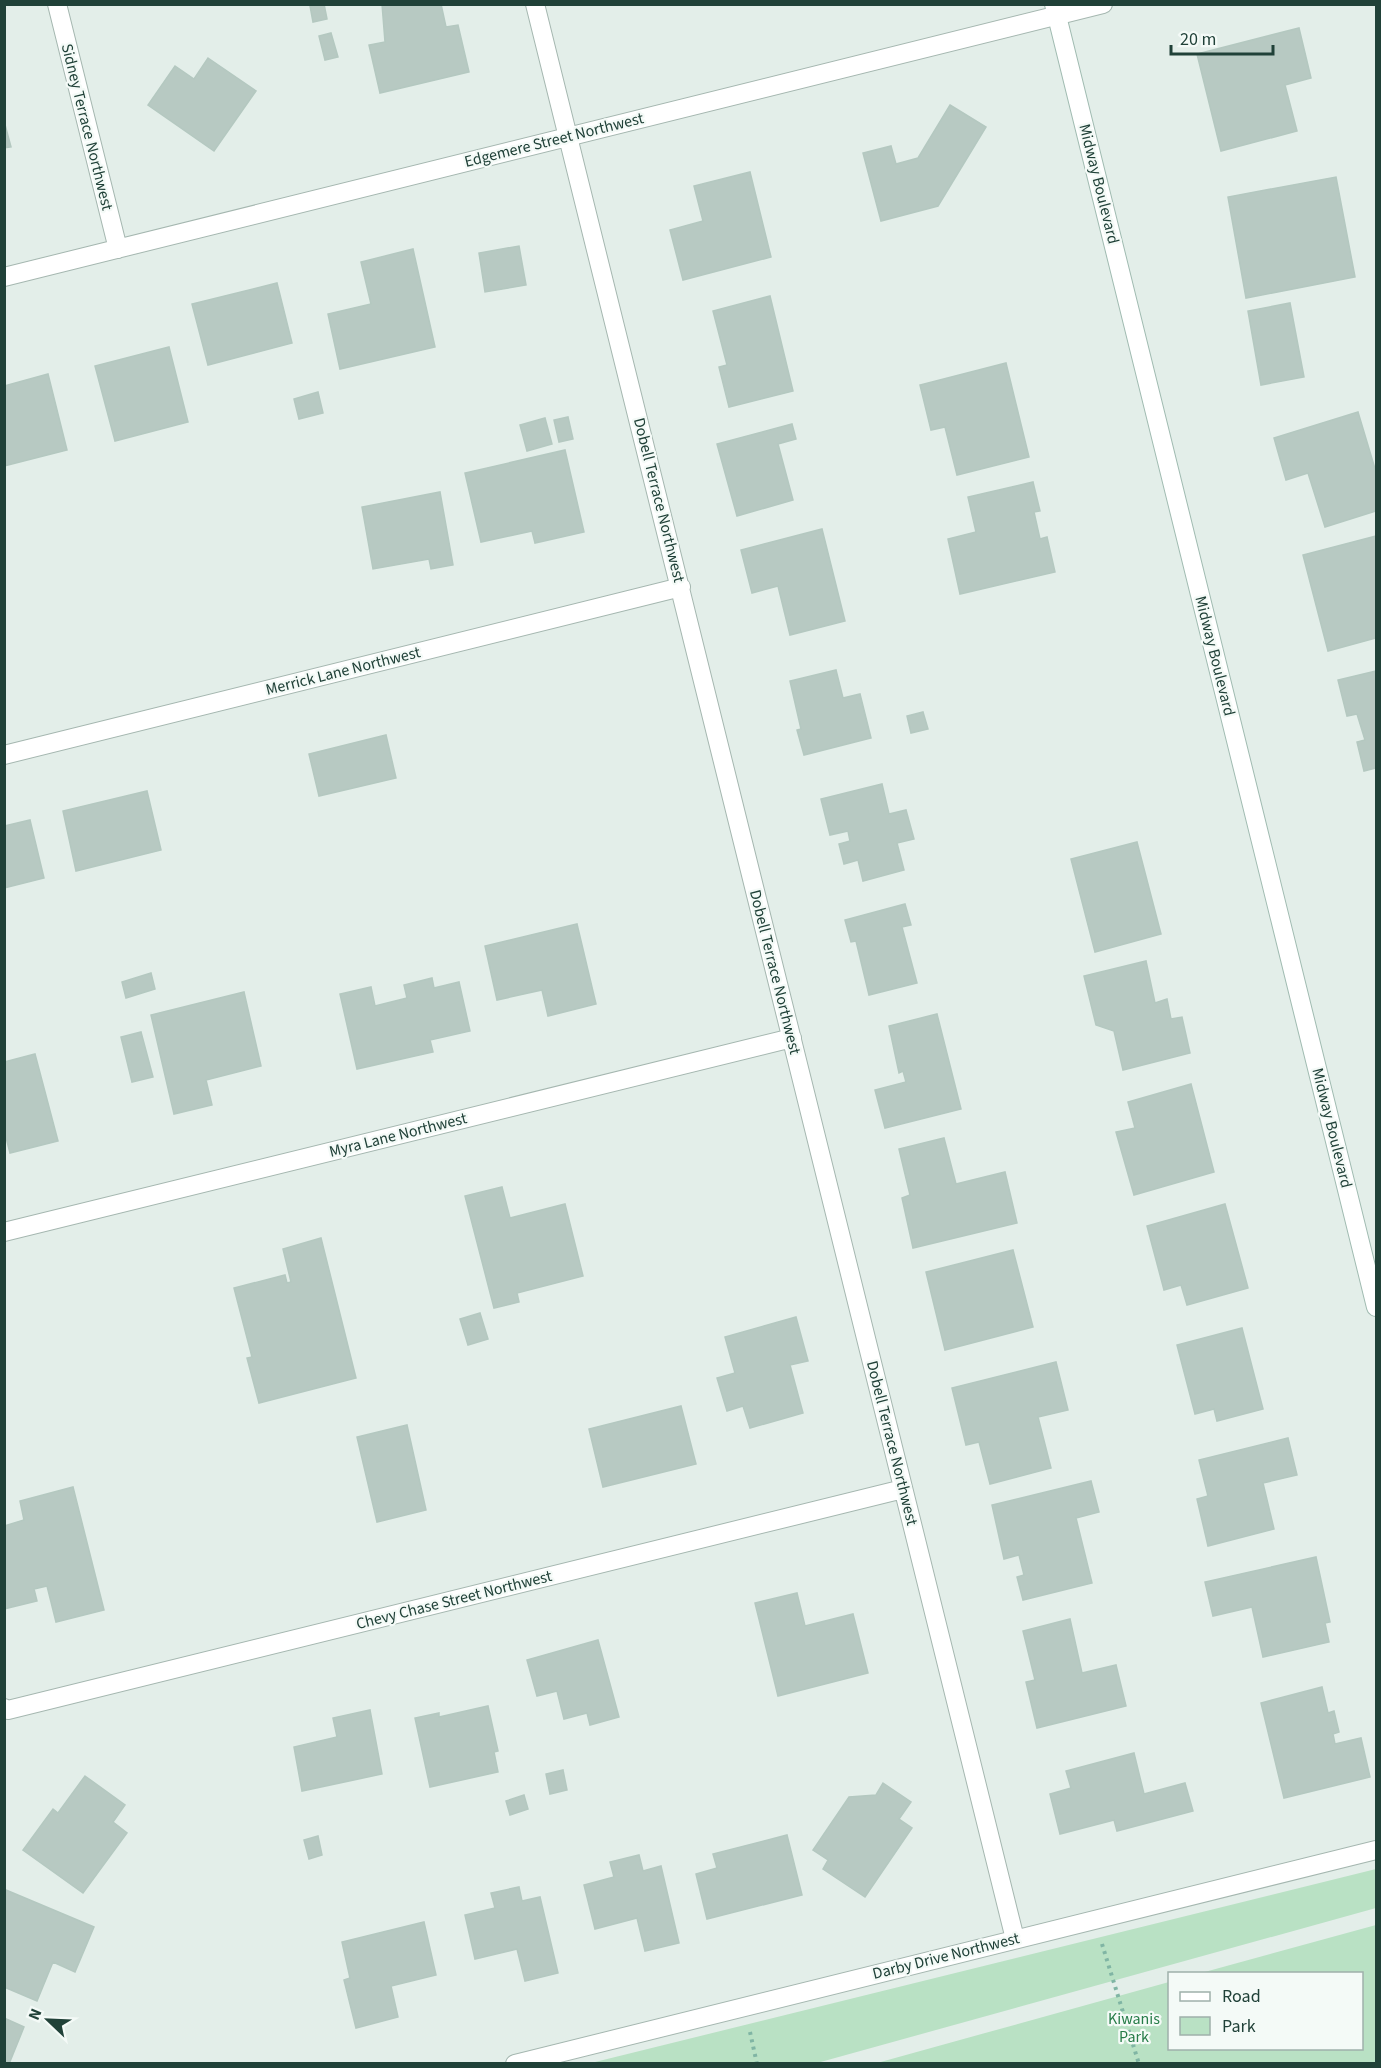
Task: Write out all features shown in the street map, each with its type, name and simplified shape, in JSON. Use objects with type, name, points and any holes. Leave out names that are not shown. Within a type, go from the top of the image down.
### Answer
[{"type":"street","name":"Sidney Terrace Northwest","points":[[57,4],[118,249]]},
{"type":"street","name":"Dobell Terrace Northwest","points":[[535,4],[1015,1939]]},
{"type":"street","name":"Edgemere Street Northwest","points":[[4,277],[568,136],[1056,10],[1103,4]]},
{"type":"street","name":"Midway Boulevard","points":[[1056,10],[1377,1307]]},
{"type":"street","name":"Merrick Lane Northwest","points":[[4,755],[681,587]]},
{"type":"street","name":"Myra Lane Northwest","points":[[4,1232],[792,1038]]},
{"type":"street","name":"Chevy Chase Street Northwest","points":[[6,1712],[903,1489]]},
{"type":"street","name":"Darby Drive Northwest","points":[[515,2064],[1377,1850]]},
{"type":"path","points":[[1095,1919],[1139,2064]]},
{"type":"green space","points":[[1376,1869],[1376,1908],[817,2063],[591,2063]]},
{"type":"green space","name":"Kiwanis Park","points":[[1376,1925],[1376,2063],[877,2063],[1168,1982],[1168,2050],[1363,2050],[1363,1972],[1205,1972]]},
{"type":"building","points":[[324,4],[327,19],[313,22],[310,6]]},
{"type":"building","points":[[382,4],[441,4],[446,27],[458,25],[469,72],[380,93],[369,45],[385,42]]},
{"type":"building","points":[[1299,28],[1311,78],[1285,85],[1297,131],[1221,151],[1197,54]]},
{"type":"building","points":[[331,33],[338,57],[325,60],[319,36]]},
{"type":"building","points":[[208,58],[256,91],[214,151],[148,105],[175,66],[194,79]]},
{"type":"building","points":[[950,105],[986,127],[938,206],[881,221],[863,153],[891,146],[896,164],[918,158]]},
{"type":"building","points":[[4,121],[11,147],[4,148]]},
{"type":"building","points":[[750,172],[771,257],[683,280],[670,230],[703,221],[694,186]]},
{"type":"building","points":[[1336,177],[1355,277],[1246,298],[1228,197]]},
{"type":"building","points":[[519,246],[526,285],[485,292],[479,253]]},
{"type":"building","points":[[413,249],[435,347],[340,369],[328,314],[371,304],[361,262]]},
{"type":"building","points":[[277,283],[292,343],[208,365],[192,304]]},
{"type":"building","points":[[770,296],[793,391],[729,407],[719,367],[727,365],[713,311]]},
{"type":"building","points":[[1290,303],[1304,377],[1261,385],[1248,311]]},
{"type":"building","points":[[169,347],[188,422],[115,441],[95,366]]},
{"type":"building","points":[[1006,363],[1029,457],[957,475],[945,427],[931,430],[920,385]]},
{"type":"building","points":[[48,374],[67,450],[4,466],[4,386]]},
{"type":"building","points":[[318,392],[323,413],[299,419],[294,399]]},
{"type":"building","points":[[1358,412],[1376,472],[1376,511],[1325,527],[1308,473],[1286,480],[1274,438]]},
{"type":"building","points":[[568,417],[573,439],[559,442],[554,420]]},
{"type":"building","points":[[545,418],[552,444],[527,451],[520,425]]},
{"type":"building","points":[[792,424],[796,439],[778,444],[793,500],[737,516],[717,444]]},
{"type":"building","points":[[565,450],[584,532],[535,543],[532,531],[481,542],[465,473]]},
{"type":"building","points":[[1033,482],[1040,511],[1034,512],[1040,539],[1047,537],[1055,572],[960,594],[948,539],[976,532],[968,497]]},
{"type":"building","points":[[440,492],[453,565],[431,569],[429,559],[373,569],[362,507]]},
{"type":"building","points":[[822,529],[845,621],[790,635],[778,586],[752,593],[741,550]]},
{"type":"building","points":[[1376,536],[1376,638],[1328,651],[1303,555]]},
{"type":"building","points":[[836,670],[843,698],[860,694],[871,738],[804,755],[797,730],[801,729],[790,681]]},
{"type":"building","points":[[1376,671],[1376,768],[1364,771],[1357,742],[1365,740],[1357,714],[1347,716],[1338,680]]},
{"type":"building","points":[[923,712],[928,729],[911,733],[907,716]]},
{"type":"building","points":[[386,735],[396,778],[319,796],[309,754]]},
{"type":"building","points":[[882,784],[889,814],[906,810],[914,839],[897,843],[904,870],[863,881],[858,860],[844,864],[839,844],[850,841],[848,831],[830,835],[821,799]]},
{"type":"building","points":[[147,791],[161,850],[76,871],[63,811]]},
{"type":"building","points":[[30,820],[44,878],[4,888],[4,826]]},
{"type":"building","points":[[1137,842],[1161,934],[1095,952],[1071,859]]},
{"type":"building","points":[[905,904],[911,925],[902,927],[917,983],[869,995],[856,941],[851,942],[845,920]]},
{"type":"building","points":[[577,924],[596,1004],[548,1016],[542,990],[497,1000],[485,946]]},
{"type":"building","points":[[1146,961],[1155,1003],[1167,999],[1171,1019],[1182,1017],[1190,1053],[1123,1070],[1114,1031],[1096,1025],[1084,976]]},
{"type":"building","points":[[151,973],[155,989],[126,998],[122,982]]},
{"type":"building","points":[[432,978],[434,988],[459,982],[470,1031],[430,1040],[433,1052],[357,1069],[340,994],[371,987],[375,1006],[407,998],[404,985]]},
{"type":"building","points":[[244,992],[261,1066],[206,1080],[212,1105],[174,1114],[151,1015]]},
{"type":"building","points":[[937,1014],[961,1109],[885,1128],[875,1090],[906,1082],[903,1071],[899,1073],[889,1026]]},
{"type":"building","points":[[141,1032],[153,1077],[132,1082],[121,1037]]},
{"type":"building","points":[[35,1054],[58,1141],[10,1153],[4,1130],[4,1062]]},
{"type":"building","points":[[1191,1084],[1214,1172],[1134,1195],[1116,1132],[1135,1128],[1128,1102]]},
{"type":"building","points":[[944,1138],[956,1184],[1005,1172],[1017,1223],[913,1248],[902,1198],[910,1195],[899,1149]]},
{"type":"building","points":[[502,1187],[510,1218],[565,1204],[583,1276],[517,1293],[519,1302],[494,1308],[465,1196]]},
{"type":"building","points":[[1225,1204],[1248,1288],[1187,1305],[1181,1285],[1164,1290],[1147,1226]]},
{"type":"building","points":[[321,1238],[356,1378],[259,1403],[247,1358],[252,1357],[234,1288],[285,1275],[287,1283],[291,1282],[283,1249]]},
{"type":"building","points":[[1013,1250],[1033,1327],[945,1350],[926,1272]]},
{"type":"building","points":[[480,1313],[488,1339],[468,1345],[460,1319]]},
{"type":"building","points":[[796,1317],[808,1361],[790,1365],[803,1413],[750,1428],[743,1406],[727,1411],[717,1378],[735,1373],[725,1337]]},
{"type":"building","points":[[1242,1328],[1263,1409],[1217,1421],[1214,1409],[1195,1414],[1177,1345]]},
{"type":"building","points":[[1056,1362],[1068,1410],[1038,1417],[1051,1468],[990,1484],[979,1442],[966,1445],[952,1388]]},
{"type":"building","points":[[681,1406],[696,1464],[603,1487],[589,1429]]},
{"type":"building","points":[[407,1425],[426,1510],[377,1522],[357,1437]]},
{"type":"building","points":[[1288,1438],[1297,1475],[1263,1483],[1274,1529],[1208,1546],[1197,1499],[1208,1496],[1199,1460]]},
{"type":"building","points":[[1091,1481],[1099,1512],[1076,1518],[1092,1583],[1023,1600],[1017,1577],[1024,1575],[1019,1555],[1004,1559],[992,1505]]},
{"type":"building","points":[[73,1487],[104,1610],[56,1622],[47,1586],[34,1589],[37,1601],[4,1609],[4,1526],[24,1520],[20,1501]]},
{"type":"building","points":[[1316,1557],[1330,1622],[1325,1623],[1329,1642],[1263,1657],[1252,1607],[1213,1616],[1205,1582]]},
{"type":"building","points":[[797,1593],[805,1626],[853,1614],[868,1673],[778,1696],[755,1603]]},
{"type":"building","points":[[1070,1619],[1082,1673],[1116,1665],[1126,1706],[1037,1728],[1026,1682],[1035,1680],[1023,1631]]},
{"type":"building","points":[[598,1640],[619,1717],[590,1725],[587,1713],[564,1719],[557,1691],[537,1696],[527,1660]]},
{"type":"building","points":[[1322,1687],[1328,1713],[1334,1711],[1339,1732],[1333,1734],[1335,1744],[1361,1738],[1370,1777],[1284,1798],[1261,1703]]},
{"type":"building","points":[[488,1706],[498,1751],[494,1752],[498,1772],[430,1787],[415,1718],[439,1713],[439,1717]]},
{"type":"building","points":[[370,1710],[382,1774],[302,1791],[294,1747],[337,1737],[333,1718]]},
{"type":"building","points":[[1134,1753],[1144,1794],[1185,1783],[1193,1811],[1117,1831],[1114,1820],[1060,1834],[1050,1794],[1071,1788],[1066,1771]]},
{"type":"building","points":[[563,1770],[567,1790],[550,1794],[546,1774]]},
{"type":"building","points":[[85,1776],[125,1805],[113,1822],[127,1833],[83,1893],[23,1850],[53,1809],[58,1813]]},
{"type":"building","points":[[883,1783],[911,1802],[899,1819],[912,1828],[865,1897],[823,1869],[828,1860],[813,1850],[849,1797],[876,1795]]},
{"type":"building","points":[[524,1795],[528,1809],[510,1815],[506,1801]]},
{"type":"building","points":[[787,1835],[802,1895],[707,1919],[696,1874],[717,1868],[713,1854]]},
{"type":"building","points":[[318,1836],[322,1855],[309,1859],[304,1840]]},
{"type":"building","points":[[639,1855],[643,1871],[661,1866],[679,1943],[645,1951],[637,1918],[595,1929],[584,1885],[614,1877],[610,1862]]},
{"type":"building","points":[[519,1887],[522,1901],[540,1897],[558,1973],[525,1981],[517,1949],[475,1959],[465,1915],[495,1908],[491,1893]]},
{"type":"building","points":[[6,1890],[94,1927],[75,1972],[53,1962],[37,2001],[4,1987]]},
{"type":"building","points":[[424,1922],[436,1975],[391,1986],[398,2017],[356,2028],[344,1980],[350,1978],[342,1942]]},
{"type":"building","points":[[4,2018],[24,2027],[9,2064],[4,2064]]}]
